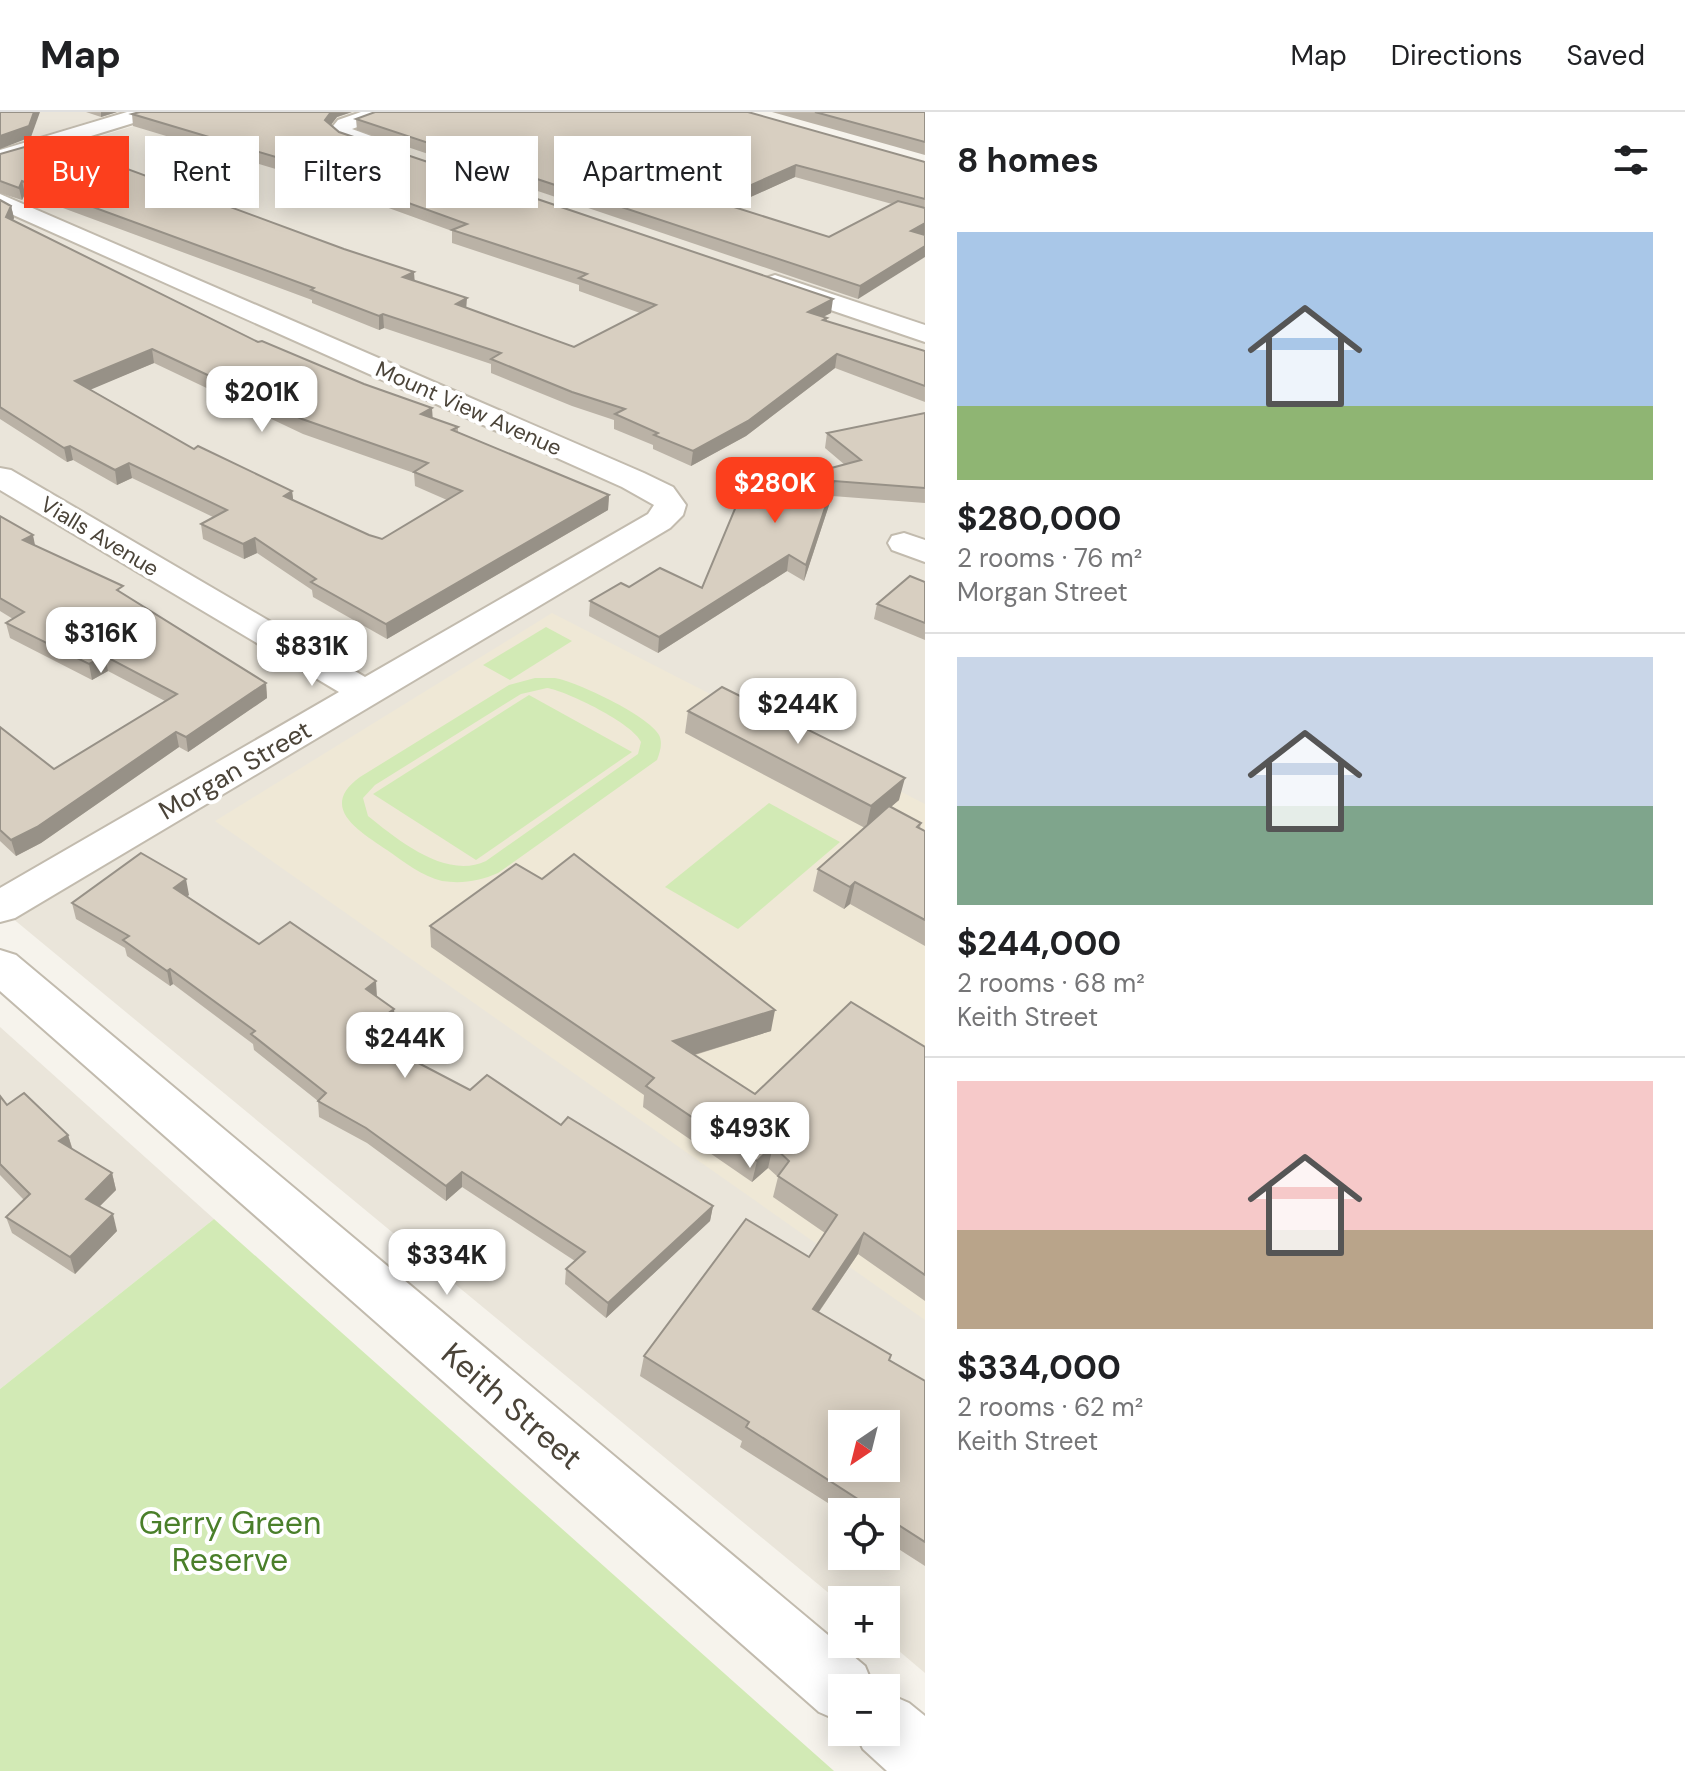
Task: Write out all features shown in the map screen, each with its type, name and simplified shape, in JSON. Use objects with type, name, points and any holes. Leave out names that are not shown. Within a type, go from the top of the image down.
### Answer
[{"type":"street","points":[[0,157],[149,112]]},
{"type":"street","points":[[381,112],[345,124],[339,131],[423,163]]},
{"type":"street","name":"Mount View Avenue","points":[[0,201],[633,480],[662,494],[670,505]]},
{"type":"street","points":[[752,275],[922,329]]},
{"type":"street","name":"Vialls Avenue","points":[[0,477],[366,693]]},
{"type":"street","name":"Morgan Street","points":[[0,907],[659,521],[667,515],[670,505]]},
{"type":"street","name":"Keith Street","points":[[0,966],[828,1677]]},
{"type":"street","points":[[900,1738],[925,1760]]},
{"type":"shaded area","points":[[0,112],[120,112],[40,136],[24,136],[24,141],[0,148]]},
{"type":"shaded area","points":[[179,112],[706,112],[925,174],[925,1673],[900,1652],[900,1586],[828,1586],[828,1592],[0,908],[0,167],[24,160],[24,208],[129,208],[129,136],[101,136]]},
{"type":"shaded area","points":[[552,613],[925,804],[925,1320],[215,821]]},
{"type":"shaded area","points":[[0,1027],[214,1219],[0,1389]]},
{"type":"green space","points":[[546,627],[572,641],[510,680],[483,665]]},
{"type":"green space","points":[[535,678],[555,678],[579,686],[641,718],[659,735],[661,748],[657,760],[498,873],[478,880],[449,882],[427,876],[366,835],[348,818],[342,799],[360,777],[509,685]],"holes":[[[547,688],[599,709],[626,726],[641,742],[638,754],[486,861],[471,866],[455,865],[423,855],[368,816],[363,798],[375,785],[521,694]]]},
{"type":"green space","points":[[529,695],[632,752],[476,860],[373,794]]},
{"type":"green space","points":[[769,803],[840,842],[738,929],[665,887]]},
{"type":"green space","name":"Gerry Green Reserve","points":[[214,1219],[834,1771],[0,1771],[0,1389]]},
{"type":"building","points":[[0,112],[34,112],[29,126],[0,136]]},
{"type":"building","points":[[331,112],[325,120],[339,132],[351,136],[275,136],[275,157],[259,152],[259,136],[206,136],[132,114]]},
{"type":"building","points":[[375,112],[748,112],[925,162],[925,199],[796,165],[751,185],[751,136],[554,136],[554,185],[538,179],[538,136],[426,136],[426,142],[356,119]]},
{"type":"building","points":[[815,112],[925,112],[925,142]]},
{"type":"building","points":[[24,147],[24,182],[19,188],[0,181],[0,154]]},
{"type":"building","points":[[410,156],[426,161],[426,208],[538,208],[538,199],[554,205],[554,208],[564,208],[833,299],[808,312],[827,318],[823,320],[925,351],[925,386],[837,354],[748,421],[693,451],[615,414],[625,409],[572,392],[491,359],[501,353],[383,314],[379,316],[311,290],[314,288],[96,208],[129,208],[129,170],[145,175],[145,208],[233,208],[414,272],[403,277],[467,298],[456,304],[574,347],[656,305],[579,278],[587,274],[452,230],[467,224],[410,204]]},
{"type":"building","points":[[0,200],[11,206],[6,217],[258,342],[432,408],[421,414],[458,427],[452,430],[609,495],[386,624],[311,582],[316,579],[255,538],[243,544],[201,524],[227,510],[129,463],[115,470],[70,446],[64,448],[0,407]],"holes":[[[152,349],[302,419],[428,463],[414,472],[462,491],[382,539],[284,496],[292,491],[198,446],[194,449],[75,381]]]},
{"type":"building","points":[[898,201],[925,208],[925,223],[911,231],[925,235],[925,246],[860,286],[625,208],[737,208],[829,237]]},
{"type":"building","points":[[925,413],[925,488],[834,481],[806,565],[789,555],[659,637],[590,601],[621,583],[629,587],[660,568],[702,588],[742,492],[861,460],[827,433]]},
{"type":"building","points":[[0,516],[33,535],[23,540],[123,586],[117,590],[266,683],[186,737],[176,732],[37,827],[11,840],[0,830],[0,727],[54,769],[177,694],[105,656],[89,664],[6,623],[24,612],[0,598]]},
{"type":"building","points":[[910,576],[925,582],[925,623],[877,604]]},
{"type":"building","points":[[722,687],[905,778],[871,806],[688,711]]},
{"type":"building","points":[[889,806],[921,823],[917,827],[925,831],[925,920],[855,882],[850,887],[818,869]]},
{"type":"building","points":[[141,853],[186,879],[174,888],[259,944],[290,922],[376,981],[366,989],[394,1009],[361,1033],[470,1090],[487,1075],[561,1125],[568,1117],[713,1206],[608,1303],[566,1269],[585,1252],[462,1172],[446,1186],[366,1128],[318,1101],[326,1093],[251,1034],[255,1031],[170,969],[167,971],[123,940],[129,936],[72,903]]},
{"type":"building","points":[[574,854],[775,1010],[673,1041],[755,1094],[851,1002],[925,1047],[925,1275],[864,1233],[813,1309],[891,1355],[889,1360],[925,1381],[925,1542],[900,1526],[900,1498],[856,1498],[831,1482],[900,1482],[900,1410],[828,1410],[828,1480],[746,1427],[749,1422],[644,1356],[746,1219],[809,1257],[837,1215],[778,1176],[789,1161],[773,1146],[757,1161],[646,1086],[654,1078],[430,926],[516,864],[542,879]]},
{"type":"building","points":[[24,1093],[68,1135],[59,1141],[112,1173],[86,1199],[113,1214],[70,1257],[6,1217],[30,1194],[0,1164],[0,1096],[7,1105]]}]
